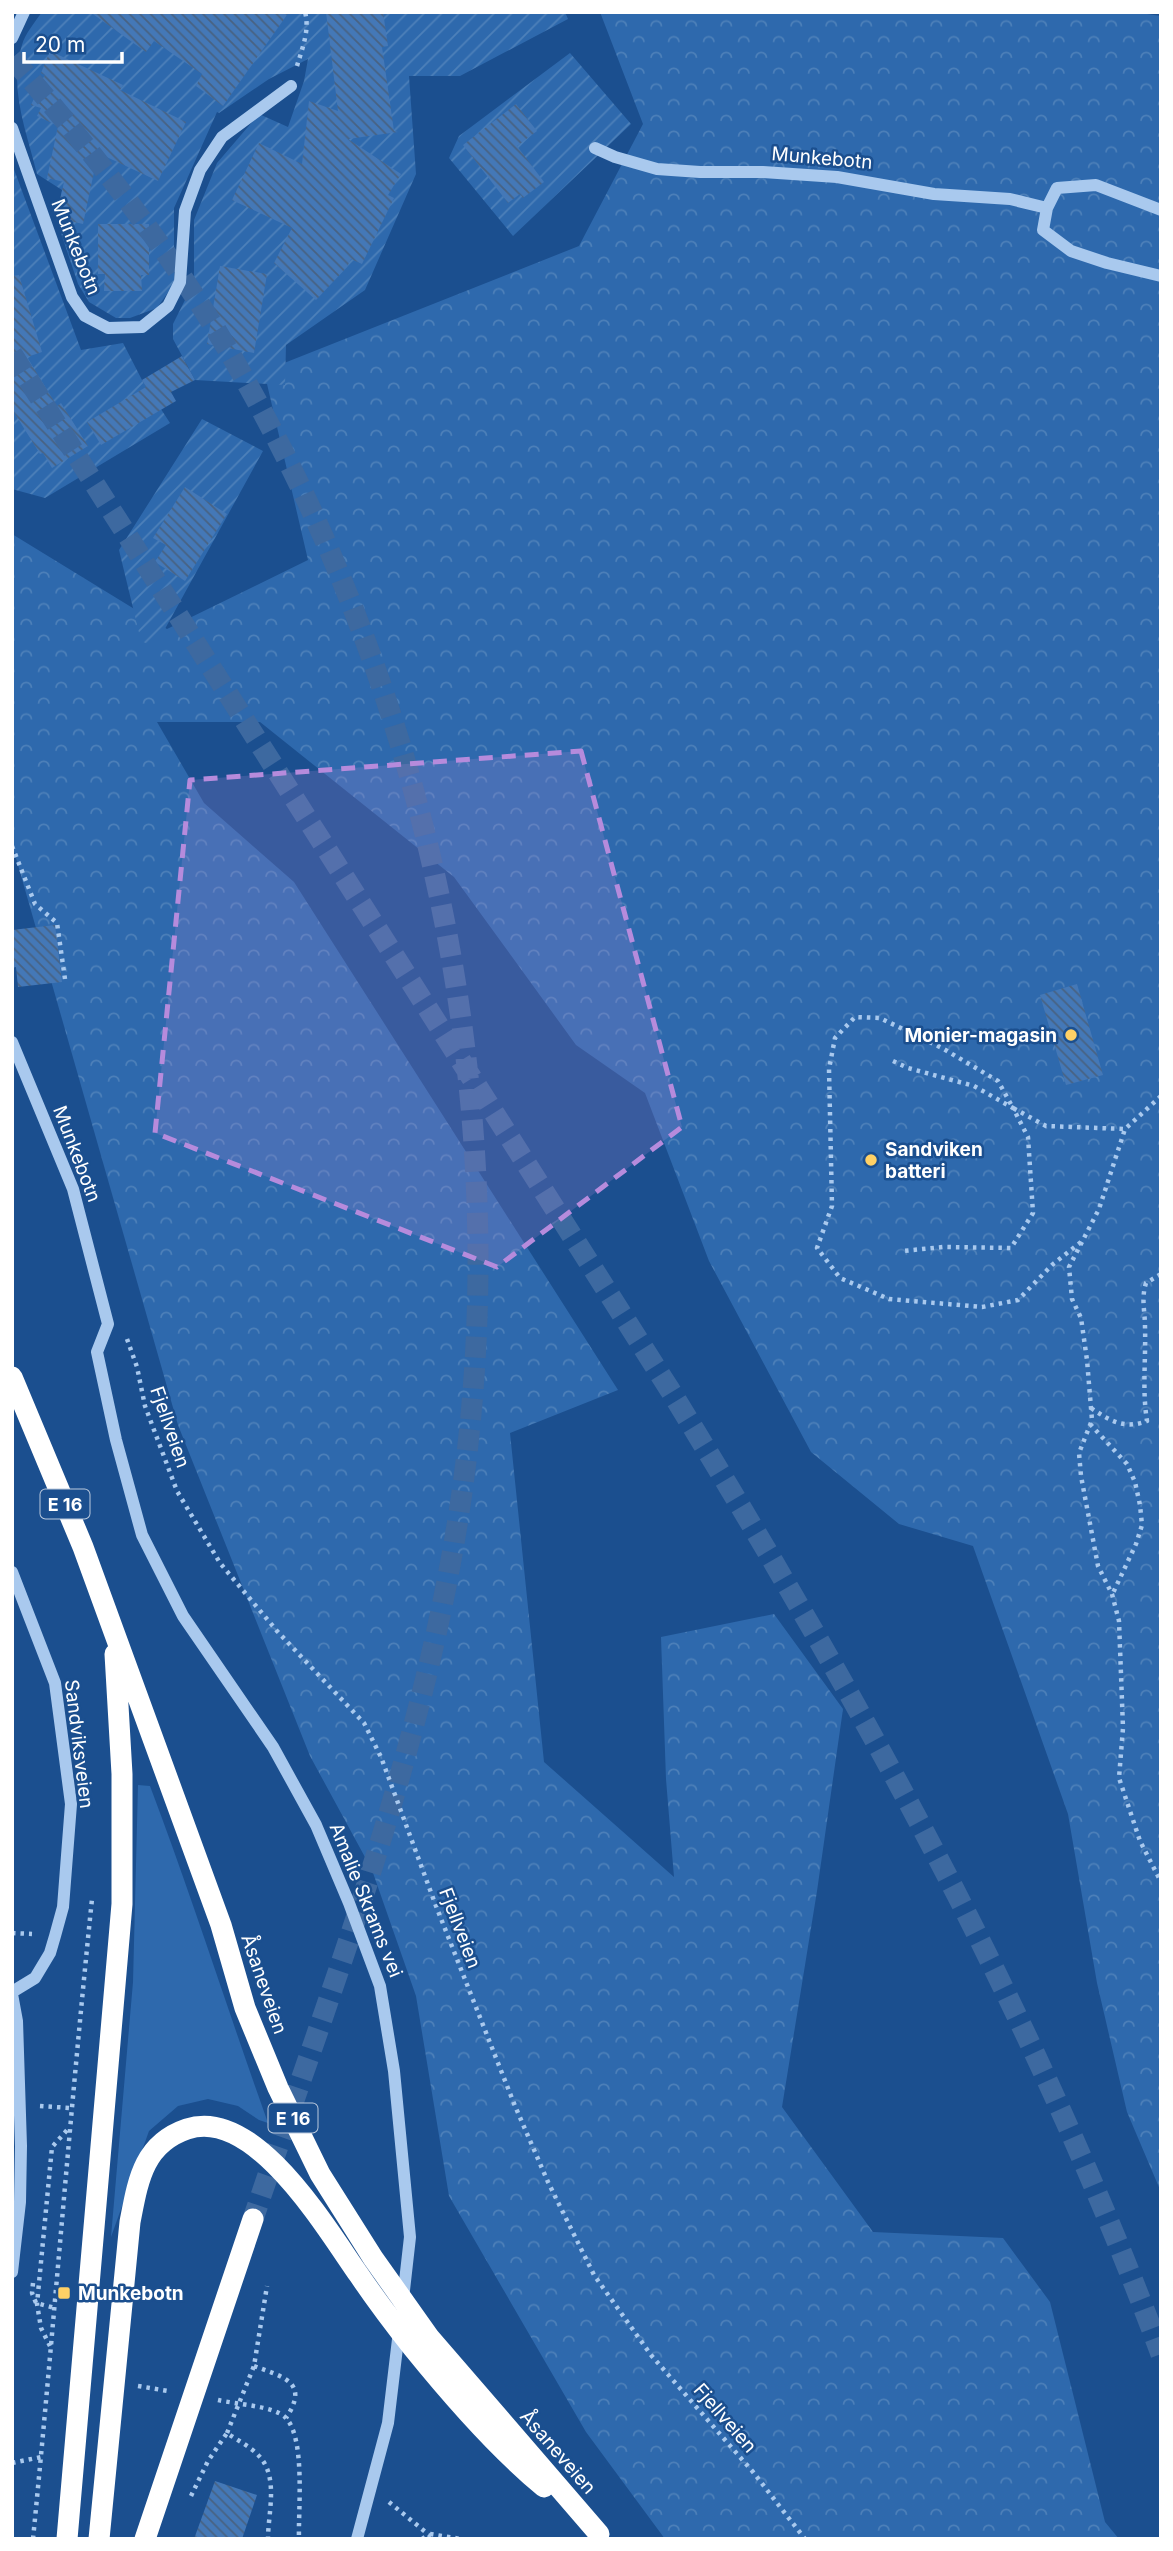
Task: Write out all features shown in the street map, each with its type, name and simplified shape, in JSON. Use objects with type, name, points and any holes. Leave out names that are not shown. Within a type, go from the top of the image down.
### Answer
[{"type":"highway","name":"Åsaneveien","points":[[12,1377],[83,1547],[220,1925],[245,2008],[278,2088],[320,2174],[373,2258],[429,2337],[599,2534],[513,2461],[414,2349],[303,2195],[279,2168],[246,2141],[218,2126],[195,2126],[172,2134],[153,2151],[139,2177],[130,2222],[99,2539]]},
{"type":"highway","name":"E 16","points":[[67,2539],[122,1904],[122,1774],[114,1632]]},
{"type":"highway","points":[[145,2539],[253,2219]]},
{"type":"street","points":[[12,38],[24,12]]},
{"type":"street","name":"Munkebotn","points":[[12,128],[72,298],[85,316],[108,328],[142,327],[168,306],[180,282],[185,211],[200,170],[222,137],[291,86]]},
{"type":"street","name":"Munkebotn","points":[[595,148],[657,169],[837,177],[934,194],[1010,199],[1047,208]]},
{"type":"street","points":[[1161,210],[1096,185],[1057,188],[1047,208],[1043,230],[1071,251],[1107,264],[1161,276]]},
{"type":"street","name":"Munkebotn","points":[[12,1042],[73,1189],[107,1324]]},
{"type":"street","name":"Amalie Skrams vei","points":[[107,1324],[97,1352],[116,1440],[142,1535],[183,1616],[273,1747],[316,1825],[380,1986],[394,2071],[410,2237],[389,2418],[357,2539]]},
{"type":"street","name":"Sandviksveien","points":[[12,1572],[55,1683],[71,1804],[64,1907],[50,1953],[35,1978],[12,1993],[17,2021],[16,2113],[20,2202],[12,2272]]},
{"type":"path","points":[[291,86],[306,36],[305,12]]},
{"type":"path","points":[[12,846],[36,904],[57,923],[65,979]]},
{"type":"path","points":[[903,1251],[943,1247],[1011,1248],[1033,1213],[1028,1137],[998,1081],[942,1048],[880,1018],[855,1017],[835,1038],[829,1069],[832,1206],[817,1248],[840,1278],[889,1299],[982,1307],[1018,1300],[1052,1265],[1081,1242]]},
{"type":"path","points":[[893,1061],[908,1068],[974,1086],[1046,1126],[1125,1129]]},
{"type":"path","points":[[1161,1096],[1125,1129],[1099,1209],[1069,1268],[1072,1299],[1081,1318],[1090,1408],[1090,1424],[1079,1453],[1081,1476],[1098,1566],[1112,1594],[1119,1621],[1123,1728],[1119,1778],[1140,1841],[1161,1882]]},
{"type":"path","points":[[1090,1408],[1119,1424],[1138,1425],[1147,1422],[1144,1401],[1146,1325],[1142,1296],[1146,1283],[1161,1274]]},
{"type":"path","name":"Fjellveien","points":[[107,1324],[130,1342],[145,1406],[173,1482],[220,1563],[277,1631],[364,1723],[381,1757],[515,2106],[548,2182],[594,2274],[651,2355],[753,2472],[805,2539]]},
{"type":"path","points":[[1090,1424],[1127,1464],[1135,1482],[1140,1506],[1142,1525],[1136,1544],[1112,1594]]},
{"type":"path","points":[[33,2539],[64,2219],[68,2129],[52,2147],[47,2201]]},
{"type":"path","points":[[185,2507],[208,2461],[227,2433],[254,2366],[267,2287]]},
{"type":"path","points":[[254,2366],[286,2378],[294,2386],[296,2399],[286,2418]]},
{"type":"path","points":[[272,2410],[286,2418],[300,2450],[299,2539]]},
{"type":"path","points":[[227,2433],[258,2454],[266,2465],[271,2482],[268,2539]]},
{"type":"path","points":[[12,2463],[41,2457]]},
{"type":"path","points":[[370,2488],[435,2539]]},
{"type":"path","points":[[422,2539],[429,2534],[461,2539]]},
{"type":"highlighted area","points":[[581,751],[682,1127],[497,1267],[155,1133],[190,780]]},
{"type":"green space","points":[[42,12],[565,12],[568,19],[460,76],[409,76],[416,174],[365,290],[286,345],[285,385],[195,380],[173,339],[173,324],[194,282],[194,220],[217,163],[259,114],[288,127],[304,81],[308,59],[269,79],[217,112],[174,208],[174,284],[157,308],[130,318],[116,318],[89,302],[78,284],[56,218],[62,190],[37,174],[20,110],[18,61],[25,37]]},
{"type":"green space","points":[[600,12],[1133,12],[1161,16],[1161,2192],[1127,2112],[1097,1983],[1068,1814],[973,1546],[899,1524],[811,1452],[709,1261],[645,1093],[576,1045],[454,877],[260,722],[157,722],[204,803],[294,882],[618,1390],[510,1433],[544,1762],[674,1877],[666,1779],[661,1637],[774,1614],[843,1709],[782,2107],[873,2232],[1003,2238],[1050,2302],[1105,2522],[1119,2539],[665,2539],[586,2432],[449,2196],[416,1996],[372,1870],[310,1756],[178,1425],[12,844],[12,534],[167,629],[308,560],[264,371],[579,246],[643,124]]},
{"type":"green space","points":[[570,53],[631,124],[513,236],[449,158],[459,136]]},
{"type":"green space","points":[[12,164],[81,350],[123,343],[142,380],[170,423],[45,498],[12,489]]},
{"type":"green space","points":[[202,419],[263,451],[155,647],[141,641],[119,550]]},
{"type":"green space","points":[[138,1785],[150,1786],[268,2123],[238,2106],[208,2099],[178,2106],[149,2131],[111,2237],[133,1982]]},
{"type":"building","points":[[90,12],[289,12],[223,106],[196,86],[202,74],[154,41],[146,52]]},
{"type":"building","points":[[326,12],[383,12],[388,46],[382,47],[394,131],[398,132],[348,139],[401,174],[388,195],[394,198],[362,264],[351,259],[347,267],[316,300],[274,263],[292,228],[232,200],[259,143],[302,164],[309,101],[338,111]]},
{"type":"building","points":[[50,51],[123,85],[120,90],[186,122],[158,181],[98,153],[83,224],[56,218],[64,182],[47,178],[58,126],[37,116],[41,108],[31,105],[45,75],[41,73]]},
{"type":"building","points":[[516,104],[537,131],[517,146],[544,182],[523,198],[520,194],[508,203],[463,145]]},
{"type":"building","points":[[98,224],[149,224],[149,275],[141,275],[142,291],[104,291],[105,274],[98,274]]},
{"type":"building","points":[[220,266],[267,274],[254,353],[207,344]]},
{"type":"building","points":[[19,275],[42,352],[27,357],[57,406],[61,403],[88,446],[52,468],[12,409],[12,276]]},
{"type":"building","points":[[182,356],[195,380],[171,392],[176,401],[101,445],[87,422],[146,387],[142,380]]},
{"type":"building","points":[[185,487],[227,514],[185,581],[155,562],[166,545],[153,538]]},
{"type":"building","points":[[55,925],[62,982],[18,987],[16,967],[12,968],[12,930]]},
{"type":"building","name":"Monier-magasin","points":[[1077,984],[1103,1075],[1066,1085],[1040,995]]},
{"type":"building","points":[[215,2481],[257,2495],[242,2539],[194,2539]]},
{"type":"tunnel","points":[[12,58],[140,216],[197,300],[249,387],[315,518],[370,653],[414,793],[447,936],[469,1081],[478,1227],[474,1373],[458,1519],[441,1609],[421,1698],[371,1873],[253,2219]]},
{"type":"tunnel","points":[[12,354],[670,1390],[809,1623],[939,1860],[1000,1981],[1058,2104],[1161,2354]]},
{"type":"place","name":"Monier-magasin","points":[[1071,1035]]},
{"type":"place","name":"Sandviken batteri","points":[[871,1160]]},
{"type":"place","name":"Munkebotn","points":[[64,2293]]}]
